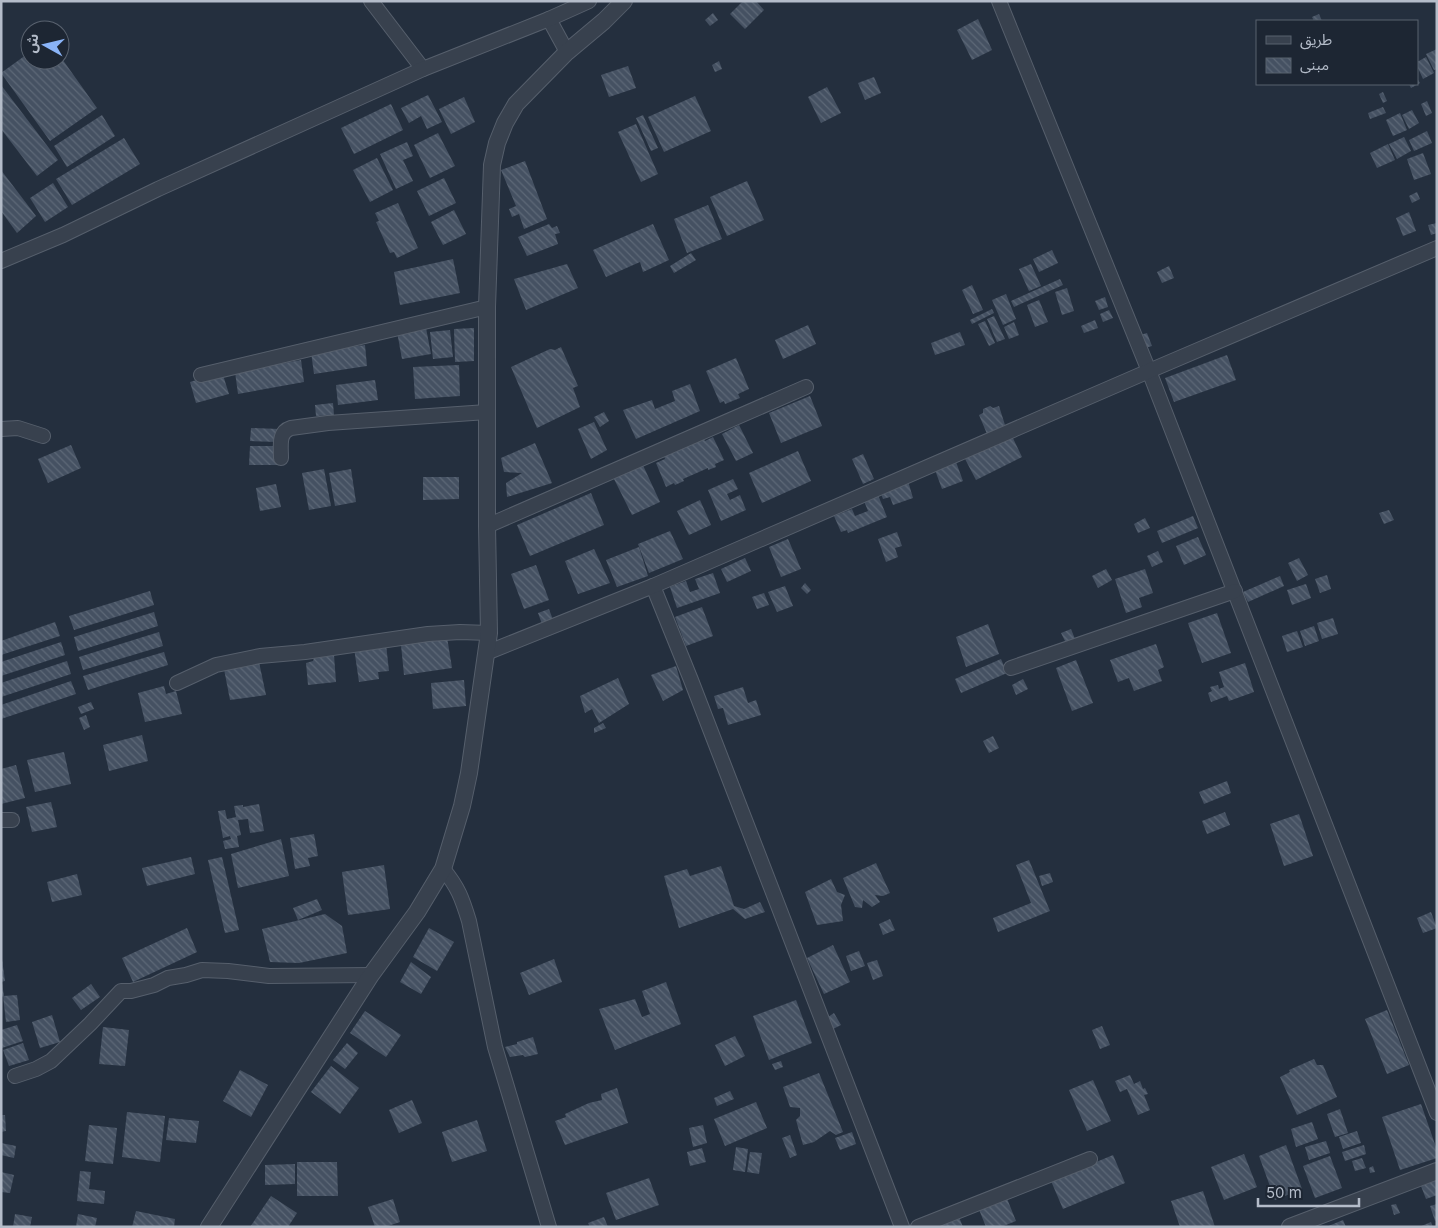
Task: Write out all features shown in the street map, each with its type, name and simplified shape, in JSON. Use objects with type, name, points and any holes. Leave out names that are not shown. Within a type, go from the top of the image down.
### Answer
[{"type":"street","points":[[371,1],[423,69]]},
{"type":"street","points":[[1,261],[63,235],[423,69],[589,1]]},
{"type":"street","points":[[209,1227],[371,975],[417,912],[443,869],[462,806],[469,773],[489,633],[486,307],[492,166],[504,123],[516,104],[567,52],[604,21],[624,1]]},
{"type":"street","points":[[999,1],[1149,371],[1437,1113]]},
{"type":"street","points":[[548,19],[567,52]]},
{"type":"street","points":[[486,653],[653,586],[1437,248]]},
{"type":"street","points":[[201,374],[486,307]]},
{"type":"street","points":[[487,526],[806,387]]},
{"type":"street","points":[[281,458],[281,438],[286,430],[291,428],[328,423],[487,412]]},
{"type":"street","points":[[1,429],[18,428],[43,436]]},
{"type":"street","points":[[653,586],[695,689],[902,1227]]},
{"type":"street","points":[[1012,668],[1235,592]]},
{"type":"street","points":[[177,683],[216,664],[260,656],[305,652],[428,634],[489,633]]},
{"type":"street","points":[[443,869],[458,888],[469,921],[495,1047],[549,1227]]},
{"type":"street","points":[[15,1076],[51,1061],[121,991],[131,991],[154,985],[168,978],[202,970],[269,976],[371,975]]},
{"type":"street","points":[[918,1227],[1090,1158]]},
{"type":"street","points":[[1290,1227],[1437,1171]]},
{"type":"building","points":[[743,1],[756,1],[764,10],[745,29],[730,14]]},
{"type":"building","points":[[713,13],[718,20],[710,26],[705,20]]},
{"type":"building","points":[[1319,14],[1322,20],[1314,20],[1312,17]]},
{"type":"building","points":[[978,19],[992,50],[972,60],[957,30]]},
{"type":"building","points":[[1437,49],[1437,69],[1434,70],[1426,54]]},
{"type":"building","points":[[1426,57],[1434,73],[1423,79],[1418,68],[1418,61]]},
{"type":"building","points":[[20,59],[20,70],[70,70],[97,108],[50,141],[1,73]]},
{"type":"building","points":[[719,61],[722,69],[715,72],[712,65]]},
{"type":"building","points":[[628,66],[636,88],[609,97],[601,75]]},
{"type":"building","points":[[874,77],[881,93],[865,100],[858,83]]},
{"type":"building","points":[[1,85],[58,160],[37,176],[1,129]]},
{"type":"building","points":[[827,87],[841,113],[821,123],[808,97]]},
{"type":"building","points":[[1383,92],[1387,101],[1383,103],[1379,94]]},
{"type":"building","points":[[428,95],[442,122],[427,129],[421,116],[409,123],[401,108]]},
{"type":"building","points":[[695,96],[711,131],[664,152],[648,117]]},
{"type":"building","points":[[464,97],[475,122],[451,134],[439,109]]},
{"type":"building","points":[[1427,101],[1432,113],[1426,116],[1421,104]]},
{"type":"building","points":[[391,104],[403,130],[354,154],[341,128]]},
{"type":"building","points":[[1383,107],[1386,113],[1370,119],[1368,113]]},
{"type":"building","points":[[1412,110],[1419,123],[1409,129],[1402,115]]},
{"type":"building","points":[[1400,113],[1407,130],[1393,136],[1386,120]]},
{"type":"building","points":[[102,115],[115,136],[67,167],[54,146]]},
{"type":"building","points":[[643,115],[658,148],[651,151],[636,118]]},
{"type":"building","points":[[636,124],[658,174],[641,182],[618,132]]},
{"type":"building","points":[[1427,131],[1432,143],[1414,151],[1409,140]]},
{"type":"building","points":[[438,133],[455,166],[430,178],[414,145]]},
{"type":"building","points":[[1404,137],[1411,151],[1397,159],[1389,144]]},
{"type":"building","points":[[124,138],[140,164],[72,205],[56,179]]},
{"type":"building","points":[[407,142],[413,156],[403,160],[413,181],[396,189],[380,154]]},
{"type":"building","points":[[1388,144],[1395,160],[1377,168],[1370,153]]},
{"type":"building","points":[[1423,153],[1431,174],[1414,180],[1407,159]]},
{"type":"building","points":[[377,158],[393,190],[370,202],[353,170]]},
{"type":"building","points":[[525,161],[547,219],[524,229],[519,214],[512,217],[509,209],[516,206],[501,170]]},
{"type":"building","points":[[1,170],[36,216],[17,233],[1,211]]},
{"type":"building","points":[[444,178],[456,203],[429,216],[417,191]]},
{"type":"building","points":[[747,181],[764,220],[727,236],[710,197]]},
{"type":"building","points":[[53,183],[68,207],[45,222],[30,198]]},
{"type":"building","points":[[1417,192],[1420,199],[1412,203],[1409,196]]},
{"type":"building","points":[[398,203],[418,248],[397,258],[394,252],[390,253],[376,222],[379,221],[375,213]]},
{"type":"building","points":[[708,205],[722,239],[687,253],[674,219]]},
{"type":"building","points":[[454,210],[466,234],[443,245],[431,222]]},
{"type":"building","points":[[1409,212],[1416,231],[1403,236],[1396,218]]},
{"type":"building","points":[[1437,223],[1437,233],[1431,235],[1428,225]]},
{"type":"building","points":[[549,224],[552,228],[557,226],[560,233],[555,234],[558,244],[527,256],[518,237]]},
{"type":"building","points":[[653,224],[669,260],[643,272],[640,262],[606,277],[593,250]]},
{"type":"building","points":[[1052,250],[1058,263],[1039,272],[1033,259]]},
{"type":"building","points":[[691,253],[696,260],[674,273],[670,266]]},
{"type":"building","points":[[453,259],[460,293],[400,305],[394,272]]},
{"type":"building","points":[[567,264],[578,288],[526,310],[514,279]]},
{"type":"building","points":[[1031,264],[1041,286],[1029,291],[1019,269]]},
{"type":"building","points":[[1169,266],[1174,278],[1162,283],[1157,272]]},
{"type":"building","points":[[1060,279],[1063,285],[1014,307],[1011,301]]},
{"type":"building","points":[[972,285],[983,310],[973,314],[962,290]]},
{"type":"building","points":[[1067,288],[1074,311],[1062,315],[1055,292]]},
{"type":"building","points":[[1006,294],[1016,319],[1003,325],[992,300]]},
{"type":"building","points":[[1105,297],[1108,307],[1099,310],[1095,301]]},
{"type":"building","points":[[1039,300],[1048,322],[1035,327],[1027,305]]},
{"type":"building","points":[[992,309],[994,313],[972,324],[970,320]]},
{"type":"building","points":[[1109,310],[1113,318],[1103,322],[1100,314]]},
{"type":"building","points":[[994,316],[1005,339],[997,342],[987,319]]},
{"type":"building","points":[[1095,320],[1098,328],[1084,333],[1081,326]]},
{"type":"building","points":[[985,321],[995,343],[989,346],[978,324]]},
{"type":"building","points":[[1014,322],[1019,335],[1009,339],[1004,327]]},
{"type":"building","points":[[808,325],[816,344],[783,359],[775,340]]},
{"type":"building","points":[[426,328],[431,354],[402,359],[397,332]]},
{"type":"building","points":[[474,328],[474,361],[455,362],[454,329]]},
{"type":"building","points":[[450,330],[453,357],[433,359],[430,332]]},
{"type":"building","points":[[960,332],[965,345],[935,355],[931,343]]},
{"type":"building","points":[[1147,333],[1152,346],[1141,349],[1137,336]]},
{"type":"building","points":[[365,345],[367,366],[314,374],[311,352]]},
{"type":"building","points":[[561,347],[578,386],[573,388],[580,407],[537,428],[511,367],[550,349],[555,350]]},
{"type":"building","points":[[1227,355],[1236,380],[1174,402],[1165,378]]},
{"type":"building","points":[[736,358],[749,389],[738,394],[740,398],[725,404],[724,401],[720,403],[706,371]]},
{"type":"building","points":[[301,360],[304,382],[238,394],[235,372]]},
{"type":"building","points":[[459,365],[460,396],[415,399],[413,367]]},
{"type":"building","points":[[222,372],[229,394],[196,403],[190,382]]},
{"type":"building","points":[[375,380],[378,400],[338,405],[336,385]]},
{"type":"building","points":[[690,384],[700,411],[636,439],[623,410],[652,400],[655,409],[675,401],[672,391]]},
{"type":"building","points":[[810,396],[822,426],[781,443],[769,413]]},
{"type":"building","points":[[333,403],[334,415],[316,416],[315,405]]},
{"type":"building","points":[[990,406],[993,408],[999,406],[1005,425],[987,434],[979,415],[983,413],[983,409]]},
{"type":"building","points":[[604,412],[609,421],[600,427],[594,417]]},
{"type":"building","points":[[594,422],[607,450],[591,459],[578,429]]},
{"type":"building","points":[[739,425],[753,453],[736,461],[722,434]]},
{"type":"building","points":[[251,428],[279,429],[278,442],[250,441]]},
{"type":"building","points":[[1011,434],[1022,457],[976,480],[964,457]]},
{"type":"building","points":[[713,437],[724,460],[715,464],[716,467],[708,470],[708,468],[683,479],[684,481],[666,487],[656,463],[665,459],[664,456]]},
{"type":"building","points":[[535,443],[552,483],[507,497],[506,483],[522,473],[504,472],[501,458]]},
{"type":"building","points":[[71,445],[81,468],[48,483],[38,459]]},
{"type":"building","points":[[250,446],[281,446],[281,465],[249,465]]},
{"type":"building","points":[[798,451],[811,481],[762,503],[749,473]]},
{"type":"building","points":[[863,454],[874,479],[863,484],[852,459]]},
{"type":"building","points":[[641,461],[660,502],[632,515],[612,475]]},
{"type":"building","points":[[956,462],[963,481],[942,489],[935,470]]},
{"type":"building","points":[[324,469],[331,506],[309,510],[302,473]]},
{"type":"building","points":[[351,469],[356,502],[335,506],[329,473]]},
{"type":"building","points":[[423,477],[459,477],[459,499],[423,500]]},
{"type":"building","points":[[733,479],[738,489],[727,494],[730,500],[740,495],[746,510],[721,521],[708,490]]},
{"type":"building","points":[[908,481],[913,498],[893,505],[890,497],[883,499],[880,491]]},
{"type":"building","points":[[276,484],[281,507],[260,511],[256,488]]},
{"type":"building","points":[[591,493],[604,525],[530,556],[517,525]]},
{"type":"building","points":[[878,495],[887,517],[848,533],[847,530],[841,532],[834,516],[852,509],[855,516],[868,511],[864,501]]},
{"type":"building","points":[[700,500],[711,525],[689,535],[677,511]]},
{"type":"building","points":[[1389,510],[1394,520],[1384,524],[1379,513]]},
{"type":"building","points":[[1193,516],[1198,528],[1162,543],[1157,531]]},
{"type":"building","points":[[1145,518],[1150,528],[1138,533],[1134,524]]},
{"type":"building","points":[[670,531],[683,559],[649,573],[638,544]]},
{"type":"building","points":[[897,532],[902,546],[895,548],[898,557],[886,562],[878,539]]},
{"type":"building","points":[[1198,537],[1206,555],[1184,565],[1176,546]]},
{"type":"building","points":[[788,539],[801,569],[781,577],[769,547]]},
{"type":"building","points":[[639,547],[648,576],[617,587],[606,560]]},
{"type":"building","points":[[594,549],[610,583],[578,594],[565,561]]},
{"type":"building","points":[[1158,551],[1163,562],[1152,567],[1147,556]]},
{"type":"building","points":[[745,558],[751,571],[727,582],[721,569]]},
{"type":"building","points":[[1299,558],[1308,575],[1297,581],[1288,563]]},
{"type":"building","points":[[536,565],[549,600],[524,609],[511,574]]},
{"type":"building","points":[[1106,569],[1112,580],[1098,588],[1092,576]]},
{"type":"building","points":[[1145,569],[1153,593],[1139,598],[1142,607],[1126,613],[1115,579]]},
{"type":"building","points":[[713,573],[720,593],[677,608],[670,587],[686,581],[690,592],[699,589],[695,579]]},
{"type":"building","points":[[1327,575],[1331,589],[1320,593],[1315,579]]},
{"type":"building","points":[[1280,576],[1284,586],[1248,602],[1243,592]]},
{"type":"building","points":[[805,583],[811,590],[807,594],[801,588]]},
{"type":"building","points":[[1306,584],[1311,598],[1292,605],[1287,590]]},
{"type":"building","points":[[785,586],[793,606],[777,612],[768,592]]},
{"type":"building","points":[[150,591],[154,605],[74,630],[69,616]]},
{"type":"building","points":[[764,593],[769,605],[757,609],[752,597]]},
{"type":"building","points":[[702,607],[713,636],[686,646],[675,617]]},
{"type":"building","points":[[549,609],[553,620],[542,624],[538,613]]},
{"type":"building","points":[[154,612],[158,626],[78,651],[74,637]]},
{"type":"building","points":[[1217,613],[1231,653],[1202,663],[1188,623]]},
{"type":"building","points":[[1333,618],[1338,634],[1322,639],[1317,623]]},
{"type":"building","points":[[55,622],[60,636],[1,655],[1,641]]},
{"type":"building","points":[[988,624],[999,654],[966,667],[956,637]]},
{"type":"building","points":[[1314,626],[1319,641],[1305,646],[1300,631]]},
{"type":"building","points":[[1071,629],[1075,639],[1066,643],[1061,633]]},
{"type":"building","points":[[1297,631],[1303,647],[1287,652],[1282,636]]},
{"type":"building","points":[[159,632],[163,646],[83,670],[79,657]]},
{"type":"building","points":[[447,637],[452,668],[404,675],[401,645]]},
{"type":"building","points":[[61,642],[65,655],[1,676],[1,662]]},
{"type":"building","points":[[386,644],[389,671],[378,672],[379,679],[359,682],[354,648]]},
{"type":"building","points":[[1156,644],[1164,667],[1158,670],[1162,681],[1134,691],[1129,678],[1118,682],[1110,660]]},
{"type":"building","points":[[164,652],[168,665],[88,690],[83,676]]},
{"type":"building","points":[[315,654],[324,656],[334,655],[336,682],[308,685],[306,663],[313,661]]},
{"type":"building","points":[[1001,659],[1007,673],[961,693],[955,679]]},
{"type":"building","points":[[1076,660],[1093,703],[1072,711],[1056,668]]},
{"type":"building","points":[[67,661],[71,674],[1,697],[1,683]]},
{"type":"building","points":[[259,662],[266,695],[230,700],[224,669]]},
{"type":"building","points":[[1245,663],[1254,692],[1229,701],[1227,696],[1211,702],[1208,693],[1212,691],[1210,687],[1218,685],[1219,689],[1224,687],[1219,672]]},
{"type":"building","points":[[676,666],[683,690],[663,701],[651,675]]},
{"type":"building","points":[[618,678],[629,704],[599,723],[592,709],[585,713],[580,696]]},
{"type":"building","points":[[1023,679],[1028,689],[1016,695],[1012,685]]},
{"type":"building","points":[[464,680],[466,706],[433,709],[431,683]]},
{"type":"building","points":[[71,681],[76,694],[1,719],[1,705]]},
{"type":"building","points":[[164,686],[166,694],[176,691],[182,714],[145,722],[138,693]]},
{"type":"building","points":[[743,687],[748,703],[756,700],[761,715],[728,725],[723,708],[718,709],[714,696]]},
{"type":"building","points":[[91,702],[94,709],[81,714],[78,707]]},
{"type":"building","points":[[86,715],[90,727],[84,730],[79,718]]},
{"type":"building","points":[[603,723],[606,728],[594,733],[594,728]]},
{"type":"building","points":[[142,735],[148,761],[109,771],[103,745]]},
{"type":"building","points":[[993,736],[999,748],[989,753],[983,741]]},
{"type":"building","points":[[64,752],[71,784],[35,792],[27,760]]},
{"type":"building","points":[[16,765],[25,798],[1,804],[1,769]]},
{"type":"building","points":[[1227,781],[1231,793],[1204,804],[1199,792]]},
{"type":"building","points":[[51,802],[57,827],[32,832],[26,807]]},
{"type":"building","points":[[259,804],[264,831],[250,833],[248,819],[238,820],[241,835],[237,836],[239,847],[225,849],[223,841],[231,839],[230,836],[223,838],[218,811],[225,810],[227,819],[236,817],[234,806],[243,805],[243,807]]},
{"type":"building","points":[[1225,812],[1230,825],[1207,834],[1202,821]]},
{"type":"building","points":[[1299,814],[1313,856],[1284,866],[1270,824]]},
{"type":"building","points":[[314,834],[318,856],[308,858],[310,866],[295,869],[290,838]]},
{"type":"building","points":[[281,839],[289,876],[238,888],[231,854]]},
{"type":"building","points":[[191,857],[195,874],[147,886],[142,868]]},
{"type":"building","points":[[222,857],[239,930],[225,933],[208,860]]},
{"type":"building","points":[[1029,860],[1050,911],[998,932],[993,918],[1031,903],[1016,865]]},
{"type":"building","points":[[876,863],[890,893],[883,896],[875,895],[880,902],[872,907],[863,900],[862,908],[855,907],[843,878]]},
{"type":"building","points":[[384,865],[390,909],[348,915],[342,872]]},
{"type":"building","points":[[721,866],[734,906],[744,909],[760,902],[765,912],[745,919],[733,909],[679,928],[664,876],[687,869],[690,876]]},
{"type":"building","points":[[1050,873],[1053,882],[1042,886],[1039,876]]},
{"type":"building","points":[[77,874],[82,895],[52,902],[47,882]]},
{"type":"building","points":[[831,879],[837,892],[845,895],[841,905],[843,921],[817,925],[805,892]]},
{"type":"building","points":[[317,899],[322,910],[298,920],[293,908]]},
{"type":"building","points":[[1431,912],[1437,928],[1423,933],[1417,918]]},
{"type":"building","points":[[325,914],[342,926],[347,953],[299,963],[270,962],[262,929]]},
{"type":"building","points":[[890,919],[895,930],[883,935],[879,924]]},
{"type":"building","points":[[187,928],[197,952],[133,982],[122,958]]},
{"type":"building","points":[[429,928],[454,942],[437,971],[413,957]]},
{"type":"building","points":[[833,945],[850,982],[824,994],[807,958]]},
{"type":"building","points":[[859,951],[865,966],[851,971],[846,956]]},
{"type":"building","points":[[1,959],[5,981],[1,982]]},
{"type":"building","points":[[554,959],[562,982],[529,995],[520,973]]},
{"type":"building","points":[[877,960],[883,976],[873,980],[867,963]]},
{"type":"building","points":[[411,962],[431,977],[421,994],[400,982]]},
{"type":"building","points":[[666,982],[681,1024],[615,1050],[599,1009],[635,999],[642,1017],[650,1014],[642,991]]},
{"type":"building","points":[[1,983],[4,996],[1,997]]},
{"type":"building","points":[[91,984],[100,997],[81,1010],[72,998]]},
{"type":"building","points":[[17,995],[20,1020],[6,1022],[3,996]]},
{"type":"building","points":[[796,1000],[812,1043],[769,1060],[753,1016]]},
{"type":"building","points":[[1387,1010],[1409,1065],[1387,1074],[1365,1019]]},
{"type":"building","points":[[365,1011],[401,1035],[386,1057],[350,1033]]},
{"type":"building","points":[[834,1013],[841,1025],[831,1030],[825,1019]]},
{"type":"building","points":[[52,1015],[60,1042],[40,1048],[32,1022]]},
{"type":"building","points":[[17,1025],[23,1041],[2,1048],[1,1030]]},
{"type":"building","points":[[1102,1026],[1110,1045],[1100,1049],[1092,1030]]},
{"type":"building","points":[[103,1027],[129,1030],[125,1066],[99,1064]]},
{"type":"building","points":[[735,1036],[745,1056],[725,1066],[715,1045]]},
{"type":"building","points":[[533,1037],[538,1054],[525,1057],[523,1055],[510,1057],[505,1047]]},
{"type":"building","points":[[23,1043],[29,1060],[9,1066],[3,1050]]},
{"type":"building","points":[[347,1043],[358,1053],[345,1069],[333,1060]]},
{"type":"building","points":[[1314,1059],[1317,1065],[1323,1065],[1337,1097],[1297,1115],[1280,1077],[1290,1072],[1289,1070]]},
{"type":"building","points":[[781,1061],[783,1067],[775,1070],[772,1064]]},
{"type":"building","points":[[331,1066],[359,1088],[340,1114],[311,1092]]},
{"type":"building","points":[[240,1070],[268,1085],[251,1117],[223,1101]]},
{"type":"building","points":[[819,1073],[843,1132],[836,1135],[830,1131],[814,1142],[803,1145],[796,1120],[800,1116],[800,1108],[790,1107],[783,1087]]},
{"type":"building","points":[[1130,1075],[1134,1084],[1140,1081],[1143,1089],[1145,1088],[1148,1094],[1144,1095],[1150,1110],[1138,1115],[1127,1089],[1120,1092],[1115,1081]]},
{"type":"building","points":[[1093,1080],[1111,1121],[1087,1131],[1069,1090]]},
{"type":"building","points":[[617,1088],[628,1123],[565,1145],[555,1121],[566,1117],[565,1114],[589,1103],[602,1100],[601,1094]]},
{"type":"building","points":[[730,1091],[734,1099],[717,1106],[714,1098]]},
{"type":"building","points":[[412,1100],[422,1123],[399,1133],[389,1110]]},
{"type":"building","points":[[756,1102],[767,1128],[725,1146],[714,1119]]},
{"type":"building","points":[[1421,1104],[1437,1150],[1437,1158],[1400,1170],[1382,1117]]},
{"type":"building","points":[[1340,1109],[1348,1133],[1335,1137],[1327,1114]]},
{"type":"building","points":[[127,1112],[165,1116],[160,1162],[122,1157]]},
{"type":"building","points":[[1,1115],[5,1115],[6,1131],[1,1132]]},
{"type":"building","points":[[169,1118],[199,1121],[196,1143],[166,1140]]},
{"type":"building","points":[[477,1120],[487,1151],[452,1162],[442,1132]]},
{"type":"building","points":[[1312,1122],[1318,1139],[1296,1147],[1291,1129]]},
{"type":"building","points":[[89,1125],[117,1128],[113,1164],[85,1161]]},
{"type":"building","points":[[703,1125],[707,1143],[693,1147],[689,1128]]},
{"type":"building","points":[[1357,1131],[1361,1143],[1343,1149],[1339,1137]]},
{"type":"building","points":[[852,1132],[856,1144],[840,1150],[835,1138]]},
{"type":"building","points":[[790,1135],[797,1155],[790,1158],[782,1138]]},
{"type":"building","points":[[1326,1141],[1330,1153],[1309,1160],[1305,1147]]},
{"type":"building","points":[[1,1143],[16,1146],[14,1158],[1,1155]]},
{"type":"building","points":[[1286,1145],[1302,1189],[1275,1200],[1259,1156]]},
{"type":"building","points":[[1364,1145],[1366,1154],[1345,1161],[1342,1152]]},
{"type":"building","points":[[736,1147],[748,1149],[745,1172],[733,1170]]},
{"type":"building","points":[[702,1148],[706,1162],[690,1166],[687,1152]]},
{"type":"building","points":[[750,1152],[762,1153],[759,1174],[747,1172]]},
{"type":"building","points":[[1244,1154],[1257,1187],[1224,1200],[1211,1167]]},
{"type":"building","points":[[1113,1155],[1125,1183],[1063,1209],[1051,1181]]},
{"type":"building","points":[[1330,1156],[1342,1188],[1315,1198],[1303,1166]]},
{"type":"building","points":[[1362,1158],[1366,1168],[1355,1171],[1352,1161]]},
{"type":"building","points":[[297,1162],[337,1162],[338,1196],[297,1196]]},
{"type":"building","points":[[295,1164],[295,1184],[265,1185],[265,1165]]},
{"type":"building","points":[[1373,1166],[1375,1172],[1370,1173],[1369,1168]]},
{"type":"building","points":[[80,1171],[91,1172],[89,1189],[105,1191],[104,1204],[77,1201]]},
{"type":"building","points":[[1,1172],[14,1175],[10,1193],[1,1192]]},
{"type":"building","points":[[649,1178],[659,1205],[616,1220],[606,1193]]},
{"type":"building","points":[[1437,1180],[1437,1195],[1426,1199],[1421,1186]]},
{"type":"building","points":[[1203,1191],[1215,1227],[1180,1227],[1171,1201]]},
{"type":"building","points":[[271,1196],[297,1213],[288,1227],[250,1227]]},
{"type":"building","points":[[1006,1196],[1016,1221],[1001,1227],[986,1227],[978,1207]]},
{"type":"building","points":[[393,1199],[400,1222],[385,1227],[375,1227],[368,1207]]},
{"type":"building","points":[[1396,1204],[1400,1213],[1394,1215],[1391,1205]]},
{"type":"building","points":[[1437,1204],[1437,1220],[1435,1221],[1430,1206]]},
{"type":"building","points":[[136,1211],[175,1219],[174,1227],[132,1227]]},
{"type":"building","points":[[15,1214],[32,1217],[30,1227],[13,1227]]},
{"type":"building","points":[[78,1214],[97,1218],[95,1227],[76,1227]]},
{"type":"building","points":[[604,1217],[608,1227],[590,1227],[588,1223]]},
{"type":"building","points":[[959,1217],[963,1227],[936,1227]]},
{"type":"building","points":[[1343,1220],[1346,1227],[1326,1227]]},
{"type":"building","points":[[1431,1222],[1433,1227],[1419,1227]]}]
